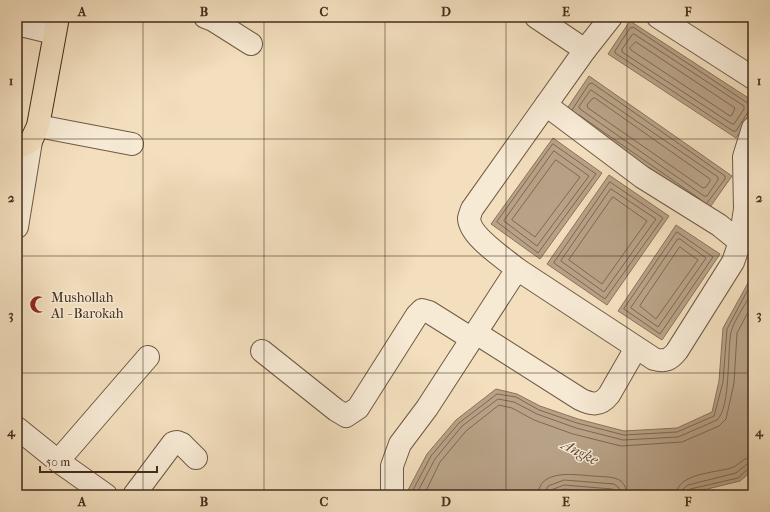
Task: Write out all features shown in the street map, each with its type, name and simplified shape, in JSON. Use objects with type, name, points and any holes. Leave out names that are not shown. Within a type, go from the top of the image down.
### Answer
[{"type":"main road","points":[[29,139],[56,25]]},
{"type":"street","points":[[205,17],[213,20],[251,44]]},
{"type":"street","points":[[536,17],[585,50]]},
{"type":"street","points":[[611,17],[585,50],[472,209],[469,218],[471,227],[482,240],[516,269],[654,359],[661,361],[672,357],[733,262],[740,242],[745,209],[744,157],[753,128]]},
{"type":"street","points":[[658,17],[753,78]]},
{"type":"street","points":[[17,24],[56,25]]},
{"type":"street","points":[[546,105],[642,177],[719,225],[740,242]]},
{"type":"street","points":[[17,226],[29,139],[132,144]]},
{"type":"street","points":[[392,495],[392,466],[400,444],[427,408],[516,269]]},
{"type":"street","points":[[262,350],[346,416],[358,408],[417,315],[422,310],[429,312],[474,336],[580,399],[593,404],[603,402],[609,395],[636,348]]},
{"type":"street","points":[[58,461],[148,357]]},
{"type":"street","points":[[17,428],[58,461],[106,495]]},
{"type":"street","points":[[134,495],[174,443],[177,442],[182,444],[196,458]]},
{"type":"water","points":[[630,21],[753,101],[753,112],[736,138],[608,54]]},
{"type":"water","points":[[589,76],[732,176],[708,210],[566,110]]},
{"type":"water","points":[[553,138],[602,173],[540,259],[491,224]]},
{"type":"water","points":[[609,175],[669,216],[607,305],[547,264]]},
{"type":"water","points":[[676,225],[720,254],[662,340],[618,311]]},
{"type":"water","name":"Angke","points":[[753,274],[753,470],[740,481],[683,495],[632,495],[564,489],[549,495],[409,495],[408,490],[427,454],[456,420],[496,389],[517,394],[540,406],[578,419],[624,431],[677,428],[712,412],[719,381],[723,328]]},
{"type":"place","name":"Mushollah Al - Barokah","points":[[38,305]]}]
